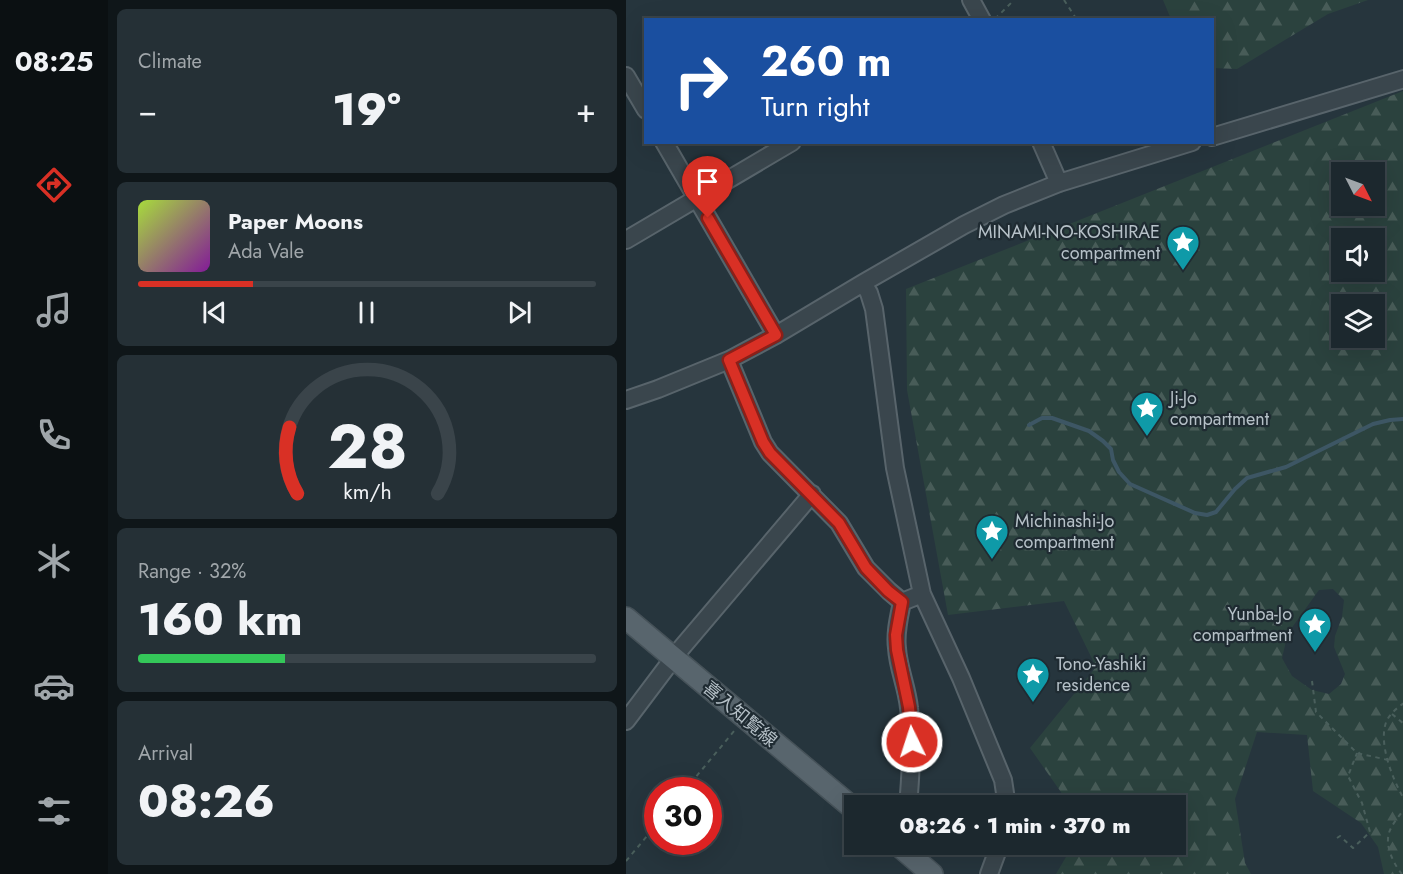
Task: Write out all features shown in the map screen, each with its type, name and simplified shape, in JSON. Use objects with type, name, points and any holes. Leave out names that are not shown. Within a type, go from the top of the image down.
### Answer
[{"type":"main road","name":"喜入知覧線","points":[[626,618],[844,801]]},
{"type":"main road","points":[[910,855],[932,874]]},
{"type":"street","points":[[971,0],[981,18]]},
{"type":"street","points":[[626,76],[644,107]]},
{"type":"street","points":[[1214,136],[1403,79]]},
{"type":"street","points":[[666,144],[776,335]]},
{"type":"street","points":[[626,240],[789,144]]},
{"type":"street","points":[[1042,144],[1059,183]]},
{"type":"street","points":[[626,400],[729,360],[964,225],[1004,205],[1059,183],[1186,144]]},
{"type":"street","points":[[863,283],[874,309],[895,468],[922,594],[961,678],[1003,780],[1005,795]]},
{"type":"street","points":[[729,360],[763,442],[770,453],[839,523],[866,568],[902,602]]},
{"type":"street","points":[[626,721],[674,658],[812,494]]},
{"type":"street","points":[[902,602],[922,594]]},
{"type":"street","points":[[902,602],[896,635],[899,664],[909,707],[912,742],[909,795]]},
{"type":"street","points":[[989,874],[996,855]]},
{"type":"path","points":[[996,18],[1014,0]]},
{"type":"path","points":[[1064,0],[1076,18]]},
{"type":"path","points":[[1312,681],[1316,712],[1357,753],[1388,760]]},
{"type":"path","points":[[1403,703],[1392,714],[1385,729],[1385,748],[1388,760],[1395,784],[1403,799]]},
{"type":"path","points":[[1392,714],[1403,724]]},
{"type":"path","points":[[696,777],[745,718]]},
{"type":"path","points":[[1337,838],[1340,836],[1353,848],[1370,832],[1362,803],[1348,776],[1357,753]]},
{"type":"path","points":[[1402,874],[1396,867],[1387,839],[1391,827],[1403,809]]},
{"type":"path","points":[[626,861],[644,840]]},
{"type":"green space","points":[[1163,0],[1368,0],[1328,14],[1237,69],[1214,68],[1214,18],[1171,18]]},
{"type":"green space","points":[[1403,91],[1403,874],[1384,874],[1378,847],[1361,823],[1313,791],[1307,735],[1257,732],[1235,799],[1245,863],[1251,874],[1056,874],[1067,855],[1186,855],[1186,795],[1063,795],[1030,748],[1096,667],[1064,601],[948,615],[907,390],[906,289]],"holes":[[[1333,589],[1344,600],[1334,647],[1345,674],[1341,684],[1329,694],[1312,690],[1292,676],[1282,658],[1288,633],[1319,590]]]},
{"type":"waterway","points":[[1029,425],[1042,418],[1052,418],[1089,431],[1111,449],[1119,472],[1130,484],[1195,513],[1207,515],[1216,512],[1247,478],[1286,467],[1373,424],[1404,419]]},
{"type":"place","name":"MINAMI-NO-KOSHIRAE compartment","points":[[1183,271]]},
{"type":"place","name":"Ji-Jo compartment","points":[[1147,437]]},
{"type":"place","name":"Michinashi-Jo compartment","points":[[992,560]]},
{"type":"place","name":"Yunba-Jo compartment","points":[[1315,653]]},
{"type":"place","name":"Tono-Yashiki residence","points":[[1033,703]]},
{"type":"route","points":[[708,218],[776,335],[729,360],[763,442],[770,453],[839,523],[866,568],[902,602],[896,635],[897,650],[905,682],[912,742]]}]
